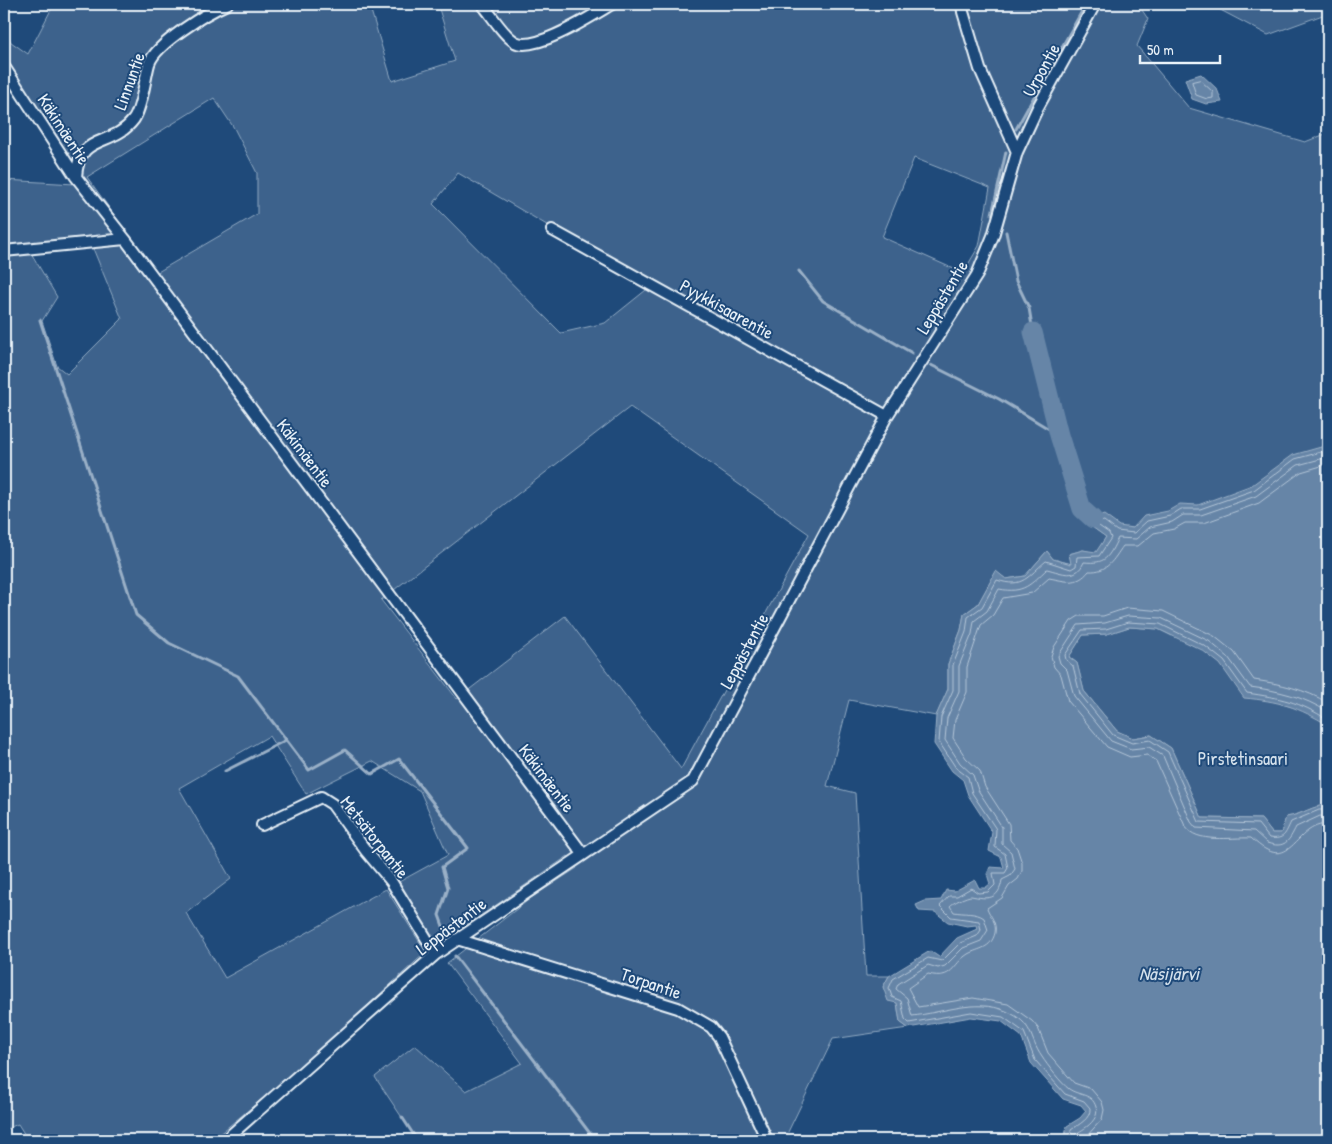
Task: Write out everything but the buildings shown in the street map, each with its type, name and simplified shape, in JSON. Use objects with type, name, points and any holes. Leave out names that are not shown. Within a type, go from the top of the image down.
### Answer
[{"type":"street","name":"Linnuntie","points":[[76,177],[77,162],[85,148],[120,133],[135,118],[150,61],[158,50],[195,20],[226,4]]},
{"type":"street","points":[[482,4],[510,38],[524,44],[533,44],[568,29],[612,4]]},
{"type":"street","points":[[962,4],[962,12],[980,69],[1017,152]]},
{"type":"street","name":"Urpontie","points":[[1017,152],[1038,107],[1095,4]]},
{"type":"street","name":"Käkimäentie","points":[[4,68],[76,177],[125,239],[583,854]]},
{"type":"street","name":"Leppästentie","points":[[225,1140],[456,938],[693,782],[887,416],[977,275],[1000,216],[1017,152]]},
{"type":"street","name":"Pyykkisaarentie","points":[[552,230],[887,416]]},
{"type":"street","points":[[4,251],[125,239]]},
{"type":"street","name":"Metsätorpantie","points":[[262,825],[321,797],[332,804],[391,881],[436,954]]},
{"type":"street","name":"Torpantie","points":[[456,938],[678,1008],[711,1027],[719,1037],[767,1140]]},
{"type":"green space","points":[[54,4],[369,4],[392,81],[455,61],[439,9],[447,4],[1138,4],[1148,19],[1137,46],[1189,108],[1305,142],[1328,133],[1328,678],[1144,517],[1133,528],[1092,527],[1106,537],[1096,553],[1083,550],[1069,554],[1072,564],[1053,559],[1047,551],[1025,576],[1006,579],[996,572],[978,604],[964,614],[961,630],[948,664],[948,689],[936,716],[849,700],[827,786],[855,793],[866,976],[889,976],[883,987],[897,1003],[900,1022],[908,1028],[833,1039],[787,1134],[776,1140],[417,1140],[375,1077],[415,1045],[466,1091],[522,1063],[447,963],[531,898],[577,868],[568,856],[442,942],[432,941],[397,883],[448,855],[420,791],[372,761],[306,794],[269,736],[179,788],[231,879],[186,913],[225,978],[386,889],[426,952],[296,1071],[212,1140],[28,1140],[18,1124],[4,1130],[4,180],[75,184],[4,76],[4,29],[11,42],[28,54]],"holes":[[[214,98],[234,128],[257,173],[257,214],[156,273],[87,177]],[[914,158],[990,188],[979,246],[963,273],[882,237]],[[458,173],[651,286],[605,323],[561,333],[433,204]],[[92,246],[122,319],[67,374],[57,366],[42,321],[57,297],[31,253]],[[630,407],[809,534],[681,769],[565,616],[457,699],[381,600]]]},
{"type":"green space","points":[[1209,4],[1328,4],[1328,13],[1268,35]]},
{"type":"green space","name":"Pirstetinsaari","points":[[1195,615],[1281,704],[1304,710],[1328,725],[1328,805],[1286,817],[1282,833],[1272,833],[1261,819],[1202,818],[1171,748],[1151,735],[1133,738],[1117,731],[1084,691],[1077,663],[1069,657],[1083,635],[1107,634],[1129,627],[1158,629],[1172,636]]},
{"type":"water","points":[[1201,74],[1217,89],[1222,102],[1206,104],[1192,99],[1185,79]]},
{"type":"water","name":"Näsijärvi","points":[[1328,445],[1328,725],[1288,706],[1244,698],[1220,664],[1202,650],[1158,629],[1129,627],[1107,634],[1083,635],[1069,657],[1077,663],[1084,691],[1117,731],[1133,738],[1151,735],[1171,748],[1202,818],[1261,819],[1272,833],[1281,833],[1286,817],[1328,805],[1328,1140],[1067,1140],[1065,1134],[1067,1126],[1080,1118],[1086,1111],[1081,1105],[1063,1099],[1031,1063],[1021,1036],[1001,1021],[971,1017],[908,1028],[900,1022],[897,1003],[888,1001],[883,987],[889,976],[930,951],[939,957],[957,938],[977,929],[976,925],[967,926],[948,922],[935,912],[919,911],[916,905],[925,901],[941,900],[946,890],[955,891],[975,880],[979,888],[985,888],[990,884],[987,874],[990,867],[1004,868],[1001,857],[989,851],[992,832],[968,795],[963,780],[952,771],[934,744],[936,716],[948,689],[948,664],[961,630],[964,614],[978,604],[996,571],[1006,579],[1025,576],[1047,551],[1053,559],[1071,564],[1069,554],[1083,550],[1096,552],[1106,537],[1092,527],[1093,519],[1104,515],[1119,526],[1133,528],[1144,516],[1168,511],[1180,504],[1198,505],[1252,485],[1293,455]]},
{"type":"waterway","points":[[1016,129],[1086,4]]},
{"type":"waterway","points":[[992,214],[1006,152]]},
{"type":"waterway","points":[[1006,232],[1016,281],[1029,308],[1033,332]]},
{"type":"waterway","points":[[799,271],[823,301],[912,353]]},
{"type":"waterway","points":[[40,320],[136,615],[169,643],[238,676],[309,770],[345,750],[372,774],[399,759],[468,848],[442,867],[448,888],[439,915],[447,937]]},
{"type":"waterway","points":[[1033,332],[1059,435],[1082,509],[1093,519]]},
{"type":"waterway","points":[[931,365],[999,399],[1059,435]]},
{"type":"waterway","points":[[225,771],[286,740]]},
{"type":"waterway","points":[[455,956],[595,1140]]},
{"type":"waterway","points":[[402,1117],[417,1140]]}]
